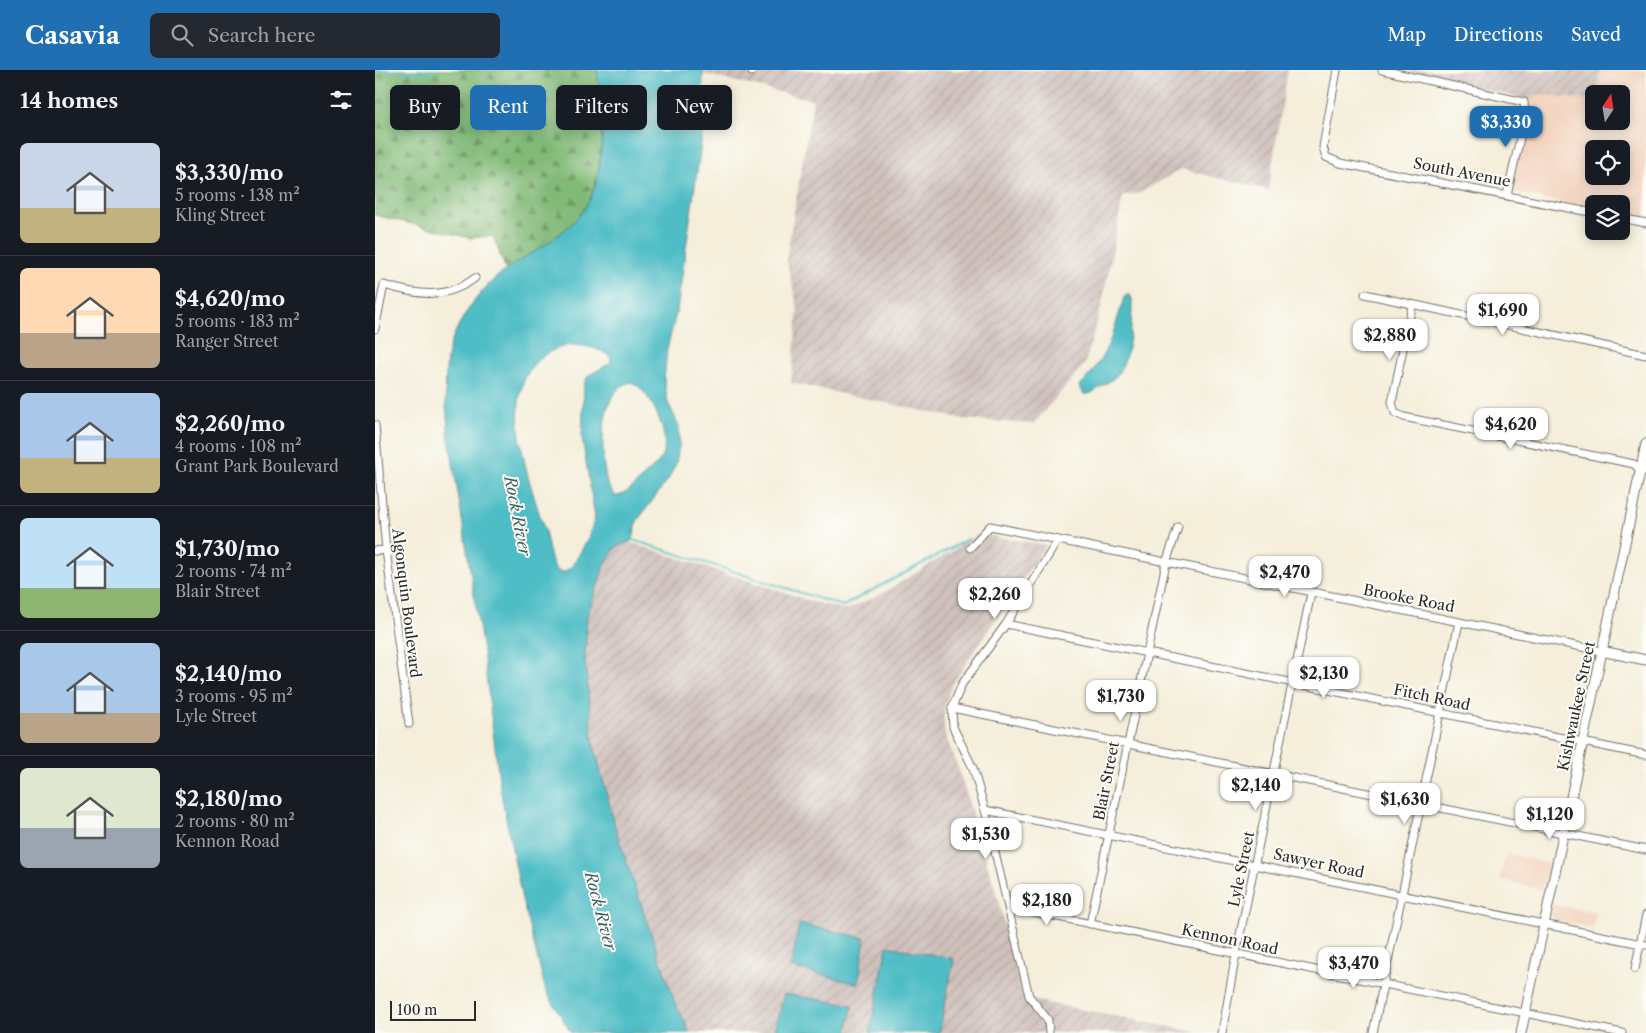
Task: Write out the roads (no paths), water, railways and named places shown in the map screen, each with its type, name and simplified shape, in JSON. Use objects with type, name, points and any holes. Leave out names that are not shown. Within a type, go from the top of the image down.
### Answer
[{"type":"street","name":"South Avenue","points":[[1337,70],[1323,147],[1326,157],[1340,163],[1585,211]]},
{"type":"street","points":[[1383,70],[1524,102],[1525,116],[1507,195]]},
{"type":"street","points":[[1630,220],[1646,223]]},
{"type":"street","points":[[375,329],[384,285],[419,292],[450,292],[462,288],[475,278]]},
{"type":"street","points":[[1365,294],[1412,306],[1646,355]]},
{"type":"street","points":[[1412,306],[1392,402],[1395,413],[1404,417],[1634,464],[1643,470]]},
{"type":"street","name":"Algonquin Boulevard","points":[[375,425],[386,550],[409,724]]},
{"type":"street","name":"Kishwaukee Street","points":[[1521,1033],[1601,651],[1643,470],[1646,444]]},
{"type":"street","name":"Brooke Road","points":[[970,548],[990,526],[1646,660]]},
{"type":"street","name":"Blair Street","points":[[1090,924],[1166,562],[1177,527]]},
{"type":"street","points":[[1049,1033],[1048,1020],[1029,996],[985,810],[973,768],[953,727],[952,708],[962,684],[1006,624],[1058,540]]},
{"type":"street","points":[[375,551],[386,550]]},
{"type":"street","name":"Lyle Street","points":[[1222,1033],[1311,593]]},
{"type":"street","points":[[1373,1033],[1459,622]]},
{"type":"street","name":"Fitch Road","points":[[1006,624],[1646,755]]},
{"type":"street","points":[[952,708],[1646,850]]},
{"type":"street","name":"Sawyer Road","points":[[985,810],[1643,944]]},
{"type":"street","name":"Kennon Road","points":[[1009,907],[1622,1033]]},
{"type":"street","points":[[1635,969],[1643,944],[1646,915]]},
{"type":"water","name":"Rock River","points":[[597,70],[703,70],[703,85],[657,85],[657,130],[702,130],[677,310],[667,349],[664,380],[668,403],[679,426],[679,447],[676,463],[668,480],[637,521],[633,540],[616,547],[605,564],[587,616],[585,661],[593,742],[618,837],[674,1000],[690,1033],[571,1033],[546,991],[522,899],[500,788],[483,651],[449,438],[446,408],[447,358],[454,335],[466,312],[499,275],[542,247],[565,230],[578,217],[589,201],[595,186],[599,171],[602,130],[647,130],[647,85],[599,85]],"holes":[[[570,345],[598,349],[611,358],[610,363],[588,376],[584,384],[582,438],[595,517],[588,539],[573,565],[564,572],[557,571],[551,560],[545,531],[528,476],[522,449],[519,421],[520,395],[528,373],[544,355]],[[631,382],[638,386],[652,403],[657,414],[662,426],[664,448],[662,456],[655,465],[629,490],[619,496],[615,496],[608,486],[604,468],[603,439],[607,409],[612,397],[620,387]]]},
{"type":"water","points":[[1129,294],[1132,298],[1131,328],[1128,348],[1122,367],[1111,380],[1093,392],[1084,394],[1079,386],[1096,366],[1108,345],[1124,297]]},
{"type":"water","points":[[799,924],[865,938],[858,984],[791,967]]},
{"type":"water","points":[[887,946],[954,959],[939,1033],[870,1033]]},
{"type":"water","points":[[784,994],[853,1005],[847,1033],[775,1031]]},
{"type":"waterway","points":[[375,72],[381,70],[412,72],[436,70]]},
{"type":"waterway","points":[[633,540],[843,606],[968,539]]}]
